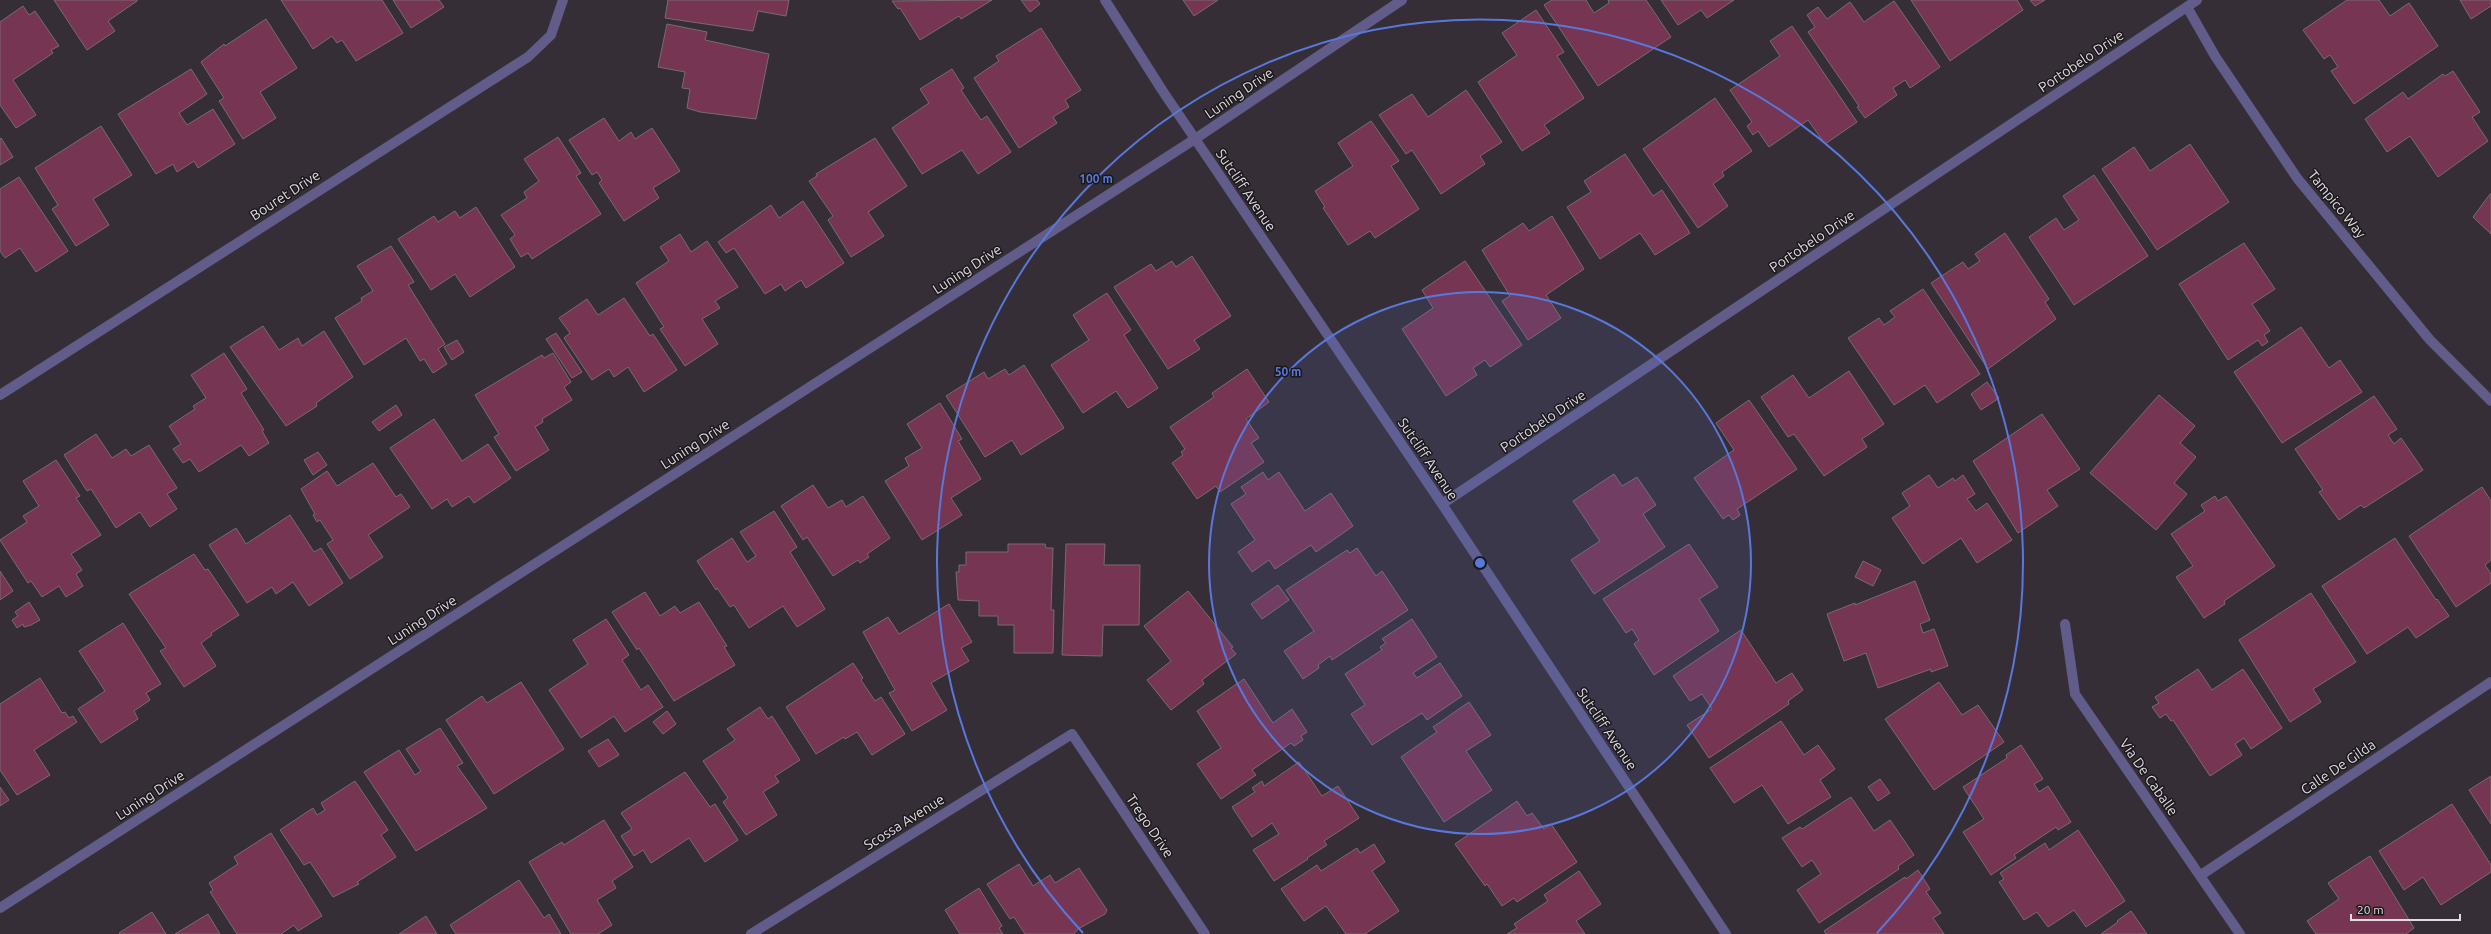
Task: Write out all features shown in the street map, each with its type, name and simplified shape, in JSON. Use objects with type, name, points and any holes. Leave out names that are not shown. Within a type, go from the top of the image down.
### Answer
[{"type":"street","name":"Bouret Drive","points":[[0,395],[528,57],[551,35],[563,0]]},
{"type":"street","name":"Sutcliff Avenue","points":[[1105,0],[1195,139],[1442,504],[1726,934]]},
{"type":"street","name":"Luning Drive","points":[[0,908],[1195,139],[1402,0]]},
{"type":"street","name":"Portobelo Drive","points":[[1442,504],[2197,0]]},
{"type":"street","name":"Tampico Way","points":[[2187,7],[2215,56],[2297,178],[2430,340],[2491,400]]},
{"type":"street","name":"Via De Caballe","points":[[2065,624],[2075,694],[2201,875],[2240,934]]},
{"type":"street","name":"Calle De Gilda","points":[[2201,875],[2491,682]]},
{"type":"street","name":"Scossa Avenue","points":[[751,934],[1072,734]]},
{"type":"street","name":"Trego Drive","points":[[1072,734],[1205,934]]},
{"type":"building","points":[[54,0],[137,1],[108,21],[115,31],[87,50]]},
{"type":"building","points":[[281,0],[382,0],[403,33],[356,61],[342,40],[337,43],[332,36],[313,49]]},
{"type":"building","points":[[393,0],[439,0],[444,7],[411,28]]},
{"type":"building","points":[[668,0],[789,0],[786,16],[758,11],[753,31],[665,18]]},
{"type":"building","points":[[992,0],[961,19],[959,16],[920,40],[900,8],[898,9],[892,1]]},
{"type":"building","points":[[1021,0],[1037,0],[1040,4],[1030,12]]},
{"type":"building","points":[[1183,0],[1218,0],[1194,16]]},
{"type":"building","points":[[1552,0],[1586,0],[1594,13],[1609,3],[1608,0],[1646,0],[1671,37],[1598,86],[1544,5]]},
{"type":"building","points":[[1661,0],[1734,0],[1707,18],[1701,10],[1678,25]]},
{"type":"building","points":[[1911,0],[2017,0],[2023,10],[1950,61]]},
{"type":"building","points":[[2030,0],[2045,0],[2035,6]]},
{"type":"building","points":[[2347,0],[2379,0],[2390,16],[2409,3],[2438,46],[2354,104],[2331,71],[2338,67],[2330,55],[2324,59],[2303,30]]},
{"type":"building","points":[[2460,0],[2491,0],[2491,6],[2471,19]]},
{"type":"building","points":[[1894,1],[1940,67],[1910,88],[1905,80],[1893,88],[1897,95],[1865,118],[1857,107],[1859,106],[1808,32],[1815,27],[1807,15],[1818,7],[1827,19],[1850,2],[1864,22]]},
{"type":"building","points":[[23,6],[29,15],[35,11],[59,46],[51,50],[53,53],[13,80],[36,115],[16,128],[0,105],[0,22]]},
{"type":"building","points":[[1536,10],[1564,52],[1557,56],[1584,98],[1544,125],[1550,133],[1522,151],[1478,82],[1517,55],[1502,33]]},
{"type":"building","points":[[266,19],[297,68],[260,92],[276,118],[243,139],[219,101],[224,98],[201,62],[224,44],[225,46]]},
{"type":"building","points":[[667,24],[707,32],[705,40],[769,54],[756,119],[700,112],[687,108],[690,89],[682,88],[685,72],[658,67]]},
{"type":"building","points":[[1792,26],[1857,122],[1825,144],[1808,120],[1769,147],[1758,131],[1753,135],[1747,126],[1752,122],[1730,90],[1780,56],[1770,41]]},
{"type":"building","points":[[1041,28],[1081,90],[1065,100],[1069,107],[1053,117],[1057,123],[1019,148],[974,78],[999,61],[996,56]]},
{"type":"building","points":[[191,69],[207,94],[179,113],[187,125],[213,109],[235,144],[198,168],[194,161],[177,172],[173,164],[156,174],[118,114]]},
{"type":"building","points":[[952,69],[964,88],[961,90],[981,120],[987,116],[1011,152],[978,174],[962,150],[922,174],[892,128],[929,103],[920,89]]},
{"type":"building","points":[[2453,71],[2480,112],[2472,117],[2488,141],[2438,177],[2410,136],[2387,152],[2365,119],[2403,92],[2408,99],[2443,74],[2445,76]]},
{"type":"building","points":[[1466,90],[1502,142],[1480,156],[1485,164],[1441,194],[1412,150],[1406,154],[1379,115],[1412,94],[1428,117]]},
{"type":"building","points":[[1715,98],[1752,151],[1722,172],[1724,176],[1713,184],[1728,206],[1698,228],[1643,149]]},
{"type":"building","points":[[604,118],[619,141],[631,132],[635,139],[652,128],[680,171],[653,188],[659,198],[624,221],[599,183],[602,180],[597,172],[592,175],[569,140]]},
{"type":"building","points":[[1371,121],[1399,161],[1391,166],[1419,209],[1375,238],[1370,231],[1348,245],[1323,208],[1325,207],[1315,191],[1353,166],[1338,143]]},
{"type":"building","points":[[101,126],[132,175],[93,199],[109,225],[76,246],[52,209],[58,205],[35,168]]},
{"type":"building","points":[[558,137],[581,173],[576,176],[601,214],[532,259],[528,253],[521,257],[510,239],[515,235],[501,215],[527,198],[524,192],[539,181],[524,159]]},
{"type":"building","points":[[1,138],[13,157],[0,165],[0,139]]},
{"type":"building","points":[[875,138],[907,186],[868,212],[884,236],[851,257],[828,220],[833,216],[809,181],[817,176],[816,174]]},
{"type":"building","points":[[2190,144],[2229,202],[2157,250],[2102,169],[2134,147],[2150,171]]},
{"type":"building","points":[[1625,154],[1653,196],[1662,190],[1690,233],[1655,255],[1640,233],[1600,259],[1567,207],[1591,192],[1584,181]]},
{"type":"building","points":[[2094,175],[2148,256],[2074,305],[2029,237],[2056,218],[2064,230],[2079,220],[2063,196]]},
{"type":"building","points":[[19,177],[68,251],[36,272],[20,248],[5,258],[0,251],[0,189]]},
{"type":"building","points":[[2491,194],[2491,234],[2473,217]]},
{"type":"building","points":[[803,201],[844,263],[806,288],[801,280],[785,291],[781,284],[765,294],[734,248],[726,253],[718,242],[771,205],[779,218]]},
{"type":"building","points":[[476,207],[515,267],[470,297],[455,274],[431,290],[398,239],[434,216],[438,222],[455,211],[460,218]]},
{"type":"building","points":[[1552,216],[1584,269],[1546,295],[1561,318],[1528,340],[1502,301],[1510,296],[1482,250],[1523,223],[1529,231]]},
{"type":"building","points":[[2005,233],[2049,299],[2045,302],[2056,319],[1988,369],[1931,283],[1963,262],[1968,269],[1980,261],[1975,254]]},
{"type":"building","points":[[680,234],[691,252],[707,241],[738,287],[715,301],[720,308],[702,319],[718,344],[685,366],[660,329],[664,327],[636,283],[669,261],[660,247]]},
{"type":"building","points":[[2244,243],[2275,289],[2252,304],[2270,331],[2264,335],[2268,342],[2262,346],[2258,340],[2228,360],[2179,284]]},
{"type":"building","points":[[391,246],[414,282],[408,285],[445,344],[438,349],[447,364],[433,373],[424,359],[420,361],[406,338],[364,365],[335,318],[362,301],[361,298],[373,291],[357,266]]},
{"type":"building","points":[[1192,256],[1231,316],[1194,340],[1200,349],[1168,369],[1114,287],[1151,264],[1156,271],[1172,261],[1176,267]]},
{"type":"building","points":[[1465,261],[1522,345],[1490,367],[1485,360],[1473,368],[1477,375],[1446,396],[1402,329],[1433,308],[1422,290]]},
{"type":"building","points":[[1923,289],[1980,374],[1937,403],[1925,385],[1894,405],[1848,338],[1879,318],[1884,325],[1895,317],[1890,311]]},
{"type":"building","points":[[1107,293],[1131,330],[1124,335],[1158,388],[1128,408],[1116,391],[1083,413],[1051,365],[1089,340],[1073,315]]},
{"type":"building","points":[[624,298],[650,336],[653,334],[677,370],[644,392],[628,367],[614,377],[609,369],[592,380],[564,338],[570,333],[559,318],[587,299],[598,315]]},
{"type":"building","points":[[263,326],[279,350],[298,338],[302,346],[324,331],[353,377],[316,403],[317,406],[286,426],[230,347]]},
{"type":"building","points":[[2301,327],[2329,368],[2340,360],[2362,392],[2282,443],[2234,372]]},
{"type":"building","points":[[556,333],[582,372],[572,378],[546,339]]},
{"type":"building","points":[[457,340],[464,352],[452,360],[444,347]]},
{"type":"building","points":[[224,353],[247,389],[241,393],[264,430],[262,431],[269,443],[249,456],[241,445],[199,472],[190,459],[183,463],[173,449],[181,444],[169,426],[195,409],[193,406],[206,398],[191,375]]},
{"type":"building","points":[[553,353],[571,382],[564,387],[572,400],[542,419],[543,422],[535,427],[549,450],[516,471],[494,437],[499,434],[475,395],[542,355],[544,358]]},
{"type":"building","points":[[1024,365],[1064,428],[1021,455],[1012,440],[985,457],[946,396],[984,372],[988,379],[1005,369],[1009,375]]},
{"type":"building","points":[[1247,369],[1269,402],[1246,419],[1259,438],[1251,443],[1264,462],[1220,492],[1216,486],[1197,499],[1172,463],[1183,455],[1181,452],[1185,449],[1170,427],[1214,397],[1212,393]]},
{"type":"building","points":[[1849,371],[1884,424],[1862,439],[1867,447],[1824,476],[1794,434],[1788,437],[1761,397],[1793,375],[1809,398]]},
{"type":"building","points":[[1987,382],[1999,398],[1981,410],[1971,394]]},
{"type":"building","points":[[2159,395],[2195,426],[2180,443],[2196,457],[2174,483],[2187,494],[2156,530],[2090,473]]},
{"type":"building","points":[[2374,396],[2397,429],[2388,435],[2394,444],[2401,438],[2423,470],[2364,508],[2361,505],[2339,520],[2319,492],[2323,490],[2295,449]]},
{"type":"building","points":[[1749,400],[1797,469],[1737,509],[1740,515],[1733,520],[1729,515],[1723,519],[1694,478],[1734,450],[1716,423]]},
{"type":"building","points":[[940,403],[962,439],[958,441],[981,479],[951,498],[962,515],[922,540],[885,481],[909,466],[905,458],[922,448],[907,424]]},
{"type":"building","points":[[396,405],[402,415],[379,431],[372,422]]},
{"type":"building","points":[[2042,414],[2080,469],[2047,490],[2058,506],[2018,533],[1973,461]]},
{"type":"building","points":[[434,419],[462,461],[488,444],[511,478],[474,503],[469,496],[452,507],[447,499],[432,509],[390,448]]},
{"type":"building","points":[[96,434],[112,458],[126,449],[131,456],[149,445],[177,488],[167,494],[177,509],[150,527],[140,512],[116,528],[91,489],[87,491],[64,455]]},
{"type":"building","points":[[318,452],[327,465],[313,475],[304,460]]},
{"type":"building","points":[[56,460],[80,496],[76,498],[101,535],[71,554],[82,570],[76,574],[83,586],[66,597],[59,586],[42,597],[31,581],[28,583],[0,540],[27,522],[23,516],[39,506],[23,481]]},
{"type":"building","points":[[373,463],[396,497],[401,494],[410,507],[368,535],[383,557],[350,579],[327,544],[333,540],[320,520],[317,522],[313,515],[315,514],[301,489],[327,471],[337,486]]},
{"type":"building","points":[[1263,472],[1268,480],[1279,472],[1305,511],[1331,493],[1353,526],[1316,552],[1311,545],[1275,569],[1269,560],[1252,572],[1238,552],[1255,540],[1231,504],[1246,494],[1241,487]]},
{"type":"building","points":[[1614,474],[1622,486],[1637,477],[1656,505],[1643,514],[1665,547],[1594,594],[1571,560],[1600,541],[1573,501]]},
{"type":"building","points":[[1929,475],[1938,488],[1953,478],[1955,481],[1963,475],[1975,494],[1967,499],[1976,511],[1987,503],[2012,540],[1977,563],[1961,538],[1923,564],[1892,518],[1910,506],[1902,493]]},
{"type":"building","points":[[813,485],[828,508],[842,500],[846,507],[863,496],[890,538],[867,554],[869,557],[860,563],[858,560],[833,576],[807,537],[803,540],[781,506]]},
{"type":"building","points":[[2482,487],[2491,501],[2491,560],[2485,565],[2491,574],[2491,583],[2456,607],[2409,536]]},
{"type":"building","points":[[2215,496],[2218,501],[2226,496],[2275,566],[2224,601],[2225,604],[2204,618],[2176,577],[2193,566],[2171,534],[2205,511],[2201,505]]},
{"type":"building","points":[[774,511],[797,547],[790,552],[825,609],[797,627],[783,606],[749,628],[734,605],[730,607],[717,588],[716,590],[697,561],[732,538],[747,562],[756,556],[740,532]]},
{"type":"building","points":[[290,515],[314,552],[321,548],[343,583],[309,606],[293,582],[276,594],[272,587],[247,603],[209,545],[236,528],[246,544]]},
{"type":"building","points":[[2395,538],[2436,600],[2437,599],[2449,616],[2416,638],[2408,627],[2367,654],[2322,586]]},
{"type":"building","points":[[1008,544],[1045,544],[1046,548],[1053,548],[1051,610],[1054,610],[1053,653],[1014,653],[1014,625],[998,625],[998,616],[979,616],[979,601],[958,600],[956,572],[959,572],[959,565],[966,565],[966,552],[1008,552]]},
{"type":"building","points":[[1066,544],[1105,544],[1104,565],[1140,565],[1139,625],[1103,625],[1102,656],[1062,655]]},
{"type":"building","points":[[1689,544],[1718,587],[1699,599],[1719,631],[1654,675],[1634,644],[1639,640],[1632,629],[1626,633],[1603,599]]},
{"type":"building","points":[[1357,548],[1376,576],[1382,571],[1408,610],[1332,660],[1330,656],[1318,665],[1319,668],[1303,679],[1284,651],[1314,631],[1286,590],[1347,550],[1350,553]]},
{"type":"building","points":[[194,554],[205,570],[208,569],[239,615],[211,633],[212,635],[201,643],[216,666],[184,687],[160,651],[166,648],[129,594]]},
{"type":"building","points":[[1863,561],[1881,570],[1873,586],[1855,577]]},
{"type":"building","points":[[0,571],[13,591],[0,600]]},
{"type":"building","points":[[1915,581],[1930,620],[1920,624],[1923,633],[1934,629],[1948,666],[1931,672],[1931,669],[1878,688],[1866,653],[1844,661],[1827,614],[1855,603],[1855,605]]},
{"type":"building","points":[[1278,585],[1289,600],[1262,619],[1251,604]]},
{"type":"building","points":[[1188,591],[1233,647],[1231,648],[1236,654],[1202,680],[1204,684],[1171,710],[1147,680],[1171,661],[1144,626]]},
{"type":"building","points":[[645,592],[660,616],[675,606],[680,613],[699,602],[727,646],[724,647],[735,665],[674,701],[639,648],[637,650],[612,612]]},
{"type":"building","points":[[2311,593],[2356,662],[2313,689],[2321,702],[2290,722],[2239,640]]},
{"type":"building","points":[[29,602],[40,620],[24,627],[23,624],[17,628],[12,620],[18,616],[15,612]]},
{"type":"building","points":[[949,604],[972,642],[961,648],[969,661],[931,683],[947,710],[912,731],[889,693],[895,690],[863,632],[888,617],[899,634]]},
{"type":"building","points":[[606,619],[629,655],[622,660],[641,690],[648,685],[663,707],[625,732],[614,716],[581,738],[549,690],[588,664],[573,640]]},
{"type":"building","points":[[1412,619],[1437,657],[1413,673],[1417,678],[1440,663],[1462,696],[1427,720],[1422,713],[1372,745],[1351,714],[1365,705],[1345,674],[1382,650],[1380,647],[1386,643],[1382,639]]},
{"type":"building","points":[[123,623],[161,684],[146,693],[150,700],[134,711],[138,719],[101,743],[78,709],[105,691],[79,651]]},
{"type":"building","points":[[1741,630],[1776,683],[1792,673],[1803,690],[1788,701],[1789,704],[1709,758],[1687,725],[1712,709],[1702,694],[1690,701],[1673,676]]},
{"type":"building","points":[[853,663],[863,678],[861,680],[875,701],[881,697],[905,734],[872,755],[857,732],[845,739],[844,737],[816,754],[786,707]]},
{"type":"building","points":[[2198,669],[2212,690],[2243,669],[2282,728],[2251,749],[2244,738],[2235,744],[2242,755],[2210,776],[2173,720],[2171,721],[2166,714],[2160,718],[2152,707],[2159,703],[2155,697]]},
{"type":"building","points":[[40,678],[62,713],[65,712],[69,718],[73,716],[77,722],[34,750],[50,775],[17,795],[0,770],[0,704]]},
{"type":"building","points":[[1244,679],[1273,723],[1292,709],[1307,732],[1301,736],[1303,740],[1294,746],[1291,743],[1252,770],[1256,775],[1221,799],[1197,764],[1221,748],[1197,711]]},
{"type":"building","points":[[521,682],[564,749],[494,794],[446,720],[482,696],[487,703]]},
{"type":"building","points":[[1939,682],[1962,715],[1978,705],[2004,742],[1934,790],[1885,719]]},
{"type":"building","points":[[1469,702],[1491,735],[1466,751],[1492,790],[1444,822],[1401,757],[1437,732],[1433,727]]},
{"type":"building","points":[[760,707],[768,719],[772,716],[800,760],[775,776],[779,782],[763,792],[777,815],[746,835],[723,802],[728,798],[703,761],[735,740],[727,729]]},
{"type":"building","points":[[667,711],[676,724],[663,734],[653,722]]},
{"type":"building","points":[[1781,721],[1804,755],[1818,745],[1835,769],[1820,780],[1831,797],[1788,824],[1762,785],[1734,803],[1710,768]]},
{"type":"building","points":[[440,728],[463,763],[457,766],[487,808],[416,851],[364,772],[399,750],[415,775],[421,771],[406,749]]},
{"type":"building","points":[[608,739],[619,755],[599,767],[588,751]]},
{"type":"building","points":[[2021,745],[2043,779],[2034,784],[2039,792],[2048,786],[2071,822],[2058,830],[2056,827],[2014,855],[2016,858],[1991,875],[1963,832],[1984,819],[1963,787],[2007,758],[2006,755]]},
{"type":"building","points":[[1299,762],[1322,796],[1338,786],[1359,818],[1324,841],[1327,845],[1274,881],[1253,850],[1279,834],[1272,823],[1252,837],[1232,807],[1255,792],[1252,788],[1262,781],[1264,786]]},
{"type":"building","points":[[685,772],[710,807],[715,804],[738,840],[705,862],[689,838],[651,863],[643,850],[634,856],[621,836],[632,829],[621,813]]},
{"type":"building","points":[[2491,776],[2491,824],[2469,790]]},
{"type":"building","points":[[1880,779],[1890,793],[1878,801],[1868,787]]},
{"type":"building","points":[[355,781],[388,830],[381,835],[396,857],[357,882],[359,884],[333,897],[310,862],[304,865],[280,830],[313,808],[317,815],[325,810],[321,803]]},
{"type":"building","points":[[0,787],[9,800],[0,806]]},
{"type":"building","points":[[1851,797],[1874,831],[1890,820],[1914,855],[1898,866],[1899,869],[1819,923],[1797,890],[1821,874],[1812,860],[1802,867],[1782,838],[1800,827],[1802,829]]},
{"type":"building","points":[[1517,801],[1527,816],[1532,813],[1544,829],[1551,824],[1577,862],[1517,902],[1514,898],[1502,906],[1487,884],[1485,886],[1455,844]]},
{"type":"building","points":[[2452,804],[2491,865],[2491,872],[2441,905],[2423,877],[2404,890],[2379,851]]},
{"type":"building","points":[[604,820],[633,867],[612,881],[616,888],[597,900],[612,925],[598,934],[571,934],[529,862],[562,842],[564,845]]},
{"type":"building","points":[[2078,830],[2125,901],[2086,927],[2074,910],[2048,927],[2037,912],[2024,920],[1999,882],[2004,879],[2000,873],[2045,843],[2049,850]]},
{"type":"building","points":[[271,833],[322,916],[298,931],[294,925],[281,934],[237,934],[210,892],[213,890],[209,883],[238,864],[234,857]]},
{"type":"building","points":[[1374,844],[1385,862],[1372,871],[1399,911],[1365,934],[1346,934],[1326,906],[1304,921],[1281,889],[1317,865],[1321,871],[1357,848],[1360,853]]},
{"type":"building","points":[[2370,856],[2414,928],[2406,934],[2316,934],[2307,921],[2339,899],[2328,883]]},
{"type":"building","points":[[1019,864],[1033,886],[1050,875],[1055,883],[1079,868],[1107,910],[1105,914],[1078,929],[1074,934],[1025,934],[1014,917],[1010,919],[987,884]]},
{"type":"building","points":[[1918,870],[1930,889],[1926,892],[1941,913],[1933,918],[1944,934],[1826,934],[1824,931],[1905,877],[1906,879]]},
{"type":"building","points":[[1579,871],[1601,904],[1576,921],[1585,934],[1507,934],[1517,928],[1514,924],[1548,901],[1544,895]]},
{"type":"building","points":[[519,880],[544,918],[549,914],[561,934],[456,934],[450,925]]},
{"type":"building","points":[[979,888],[1002,926],[999,928],[1003,934],[960,934],[945,910]]},
{"type":"building","points":[[2131,911],[2147,934],[2101,934],[2118,922],[2117,921]]},
{"type":"building","points":[[152,912],[166,934],[119,933]]},
{"type":"building","points":[[208,914],[220,934],[175,934]]},
{"type":"building","points":[[426,916],[437,934],[399,934]]}]
